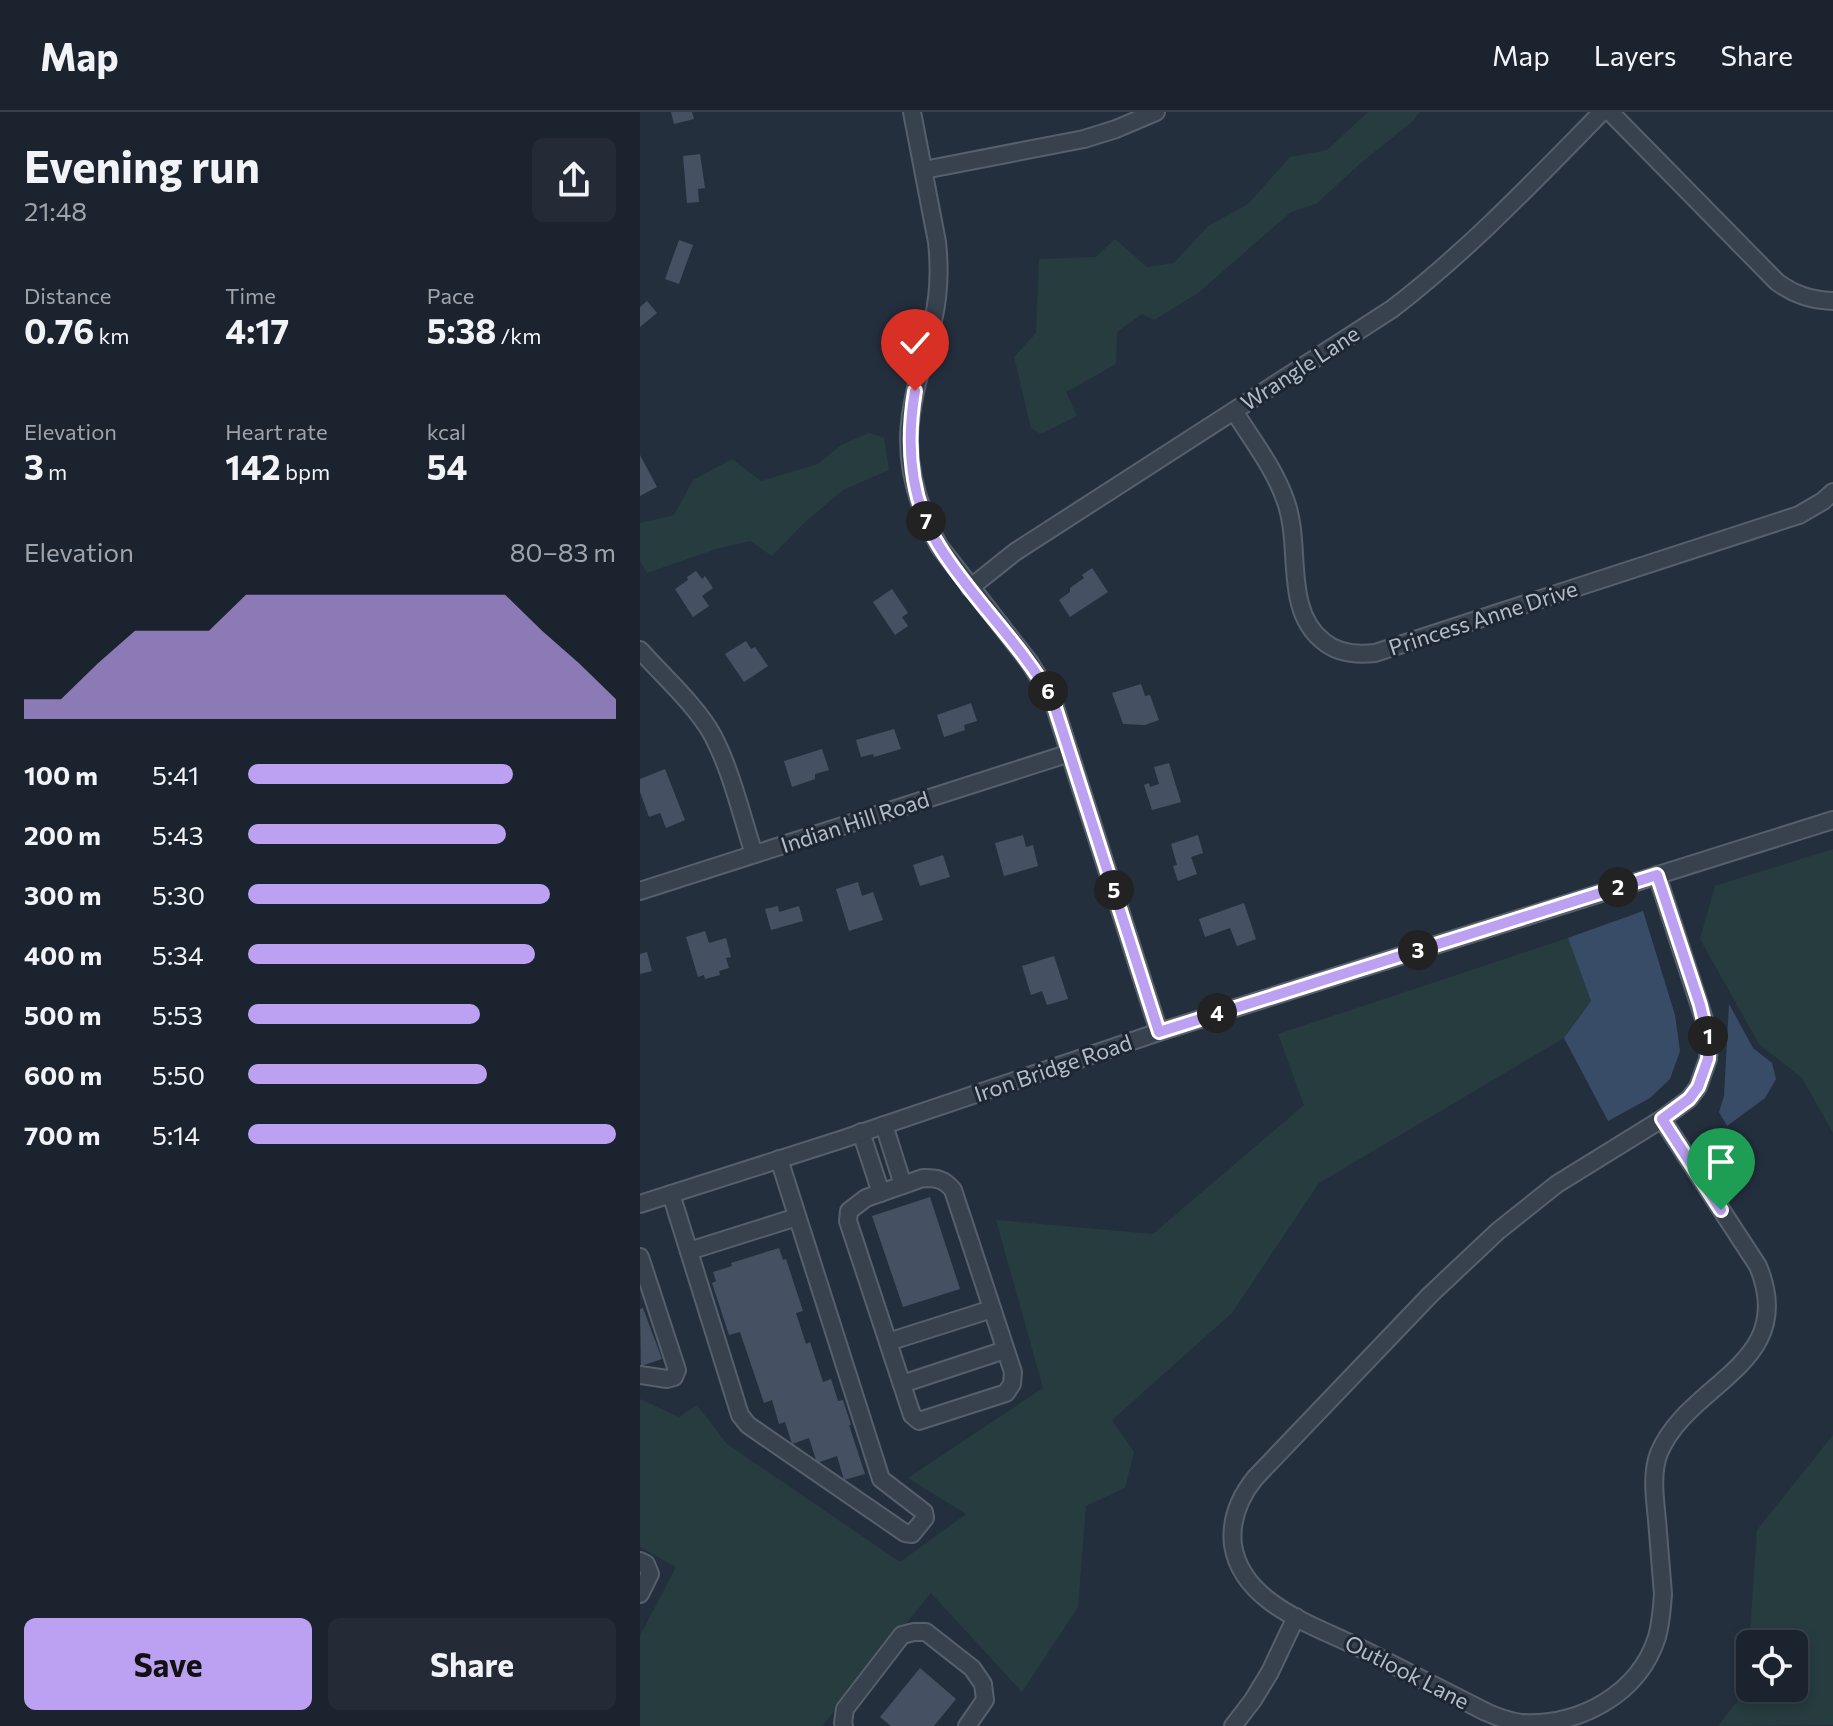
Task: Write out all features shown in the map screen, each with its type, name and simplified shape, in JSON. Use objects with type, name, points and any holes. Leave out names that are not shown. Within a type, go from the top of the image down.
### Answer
[{"type":"street","points":[[912,112],[937,242],[939,279],[909,433],[916,491],[939,546],[1030,663],[1053,701],[1159,1032]]},
{"type":"street","points":[[924,170],[1084,139],[1156,112]]},
{"type":"street","name":"Wrangle Lane","points":[[970,588],[1015,552],[1392,309],[1428,282],[1602,112]]},
{"type":"street","points":[[1610,112],[1777,282],[1803,297],[1833,301]]},
{"type":"street","name":"Princess Anne Drive","points":[[1234,411],[1276,478],[1287,502],[1294,536],[1298,598],[1306,623],[1325,643],[1354,654],[1375,653],[1799,515],[1833,492]]},
{"type":"street","points":[[640,650],[699,715],[714,737],[754,854]]},
{"type":"street","name":"Indian Hill Road","points":[[640,891],[1070,753]]},
{"type":"street","name":"Iron Bridge Road","points":[[640,1204],[1159,1032],[1833,820]]},
{"type":"street","name":"Outlook Lane","points":[[1657,875],[1700,1005],[1709,1042],[1708,1059],[1698,1087],[1689,1099],[1662,1119],[1557,1184],[1498,1231],[1430,1295],[1255,1478],[1239,1502],[1232,1536],[1238,1562],[1252,1586],[1266,1599],[1486,1712],[1520,1723],[1558,1722],[1591,1713],[1610,1701],[1641,1670],[1655,1642],[1662,1611],[1654,1485],[1659,1454],[1678,1423],[1750,1354],[1762,1334],[1767,1313],[1766,1291],[1758,1266],[1662,1119]]},
{"type":"street","points":[[884,1125],[903,1185]]},
{"type":"street","points":[[861,1132],[881,1193]]},
{"type":"street","points":[[671,1194],[740,1415],[748,1425],[905,1533],[912,1534],[925,1518],[924,1512],[881,1479],[779,1159]]},
{"type":"street","points":[[923,1178],[937,1178],[947,1182],[953,1190],[1013,1372],[1012,1384],[1006,1393],[919,1421],[912,1415],[848,1221],[849,1211],[856,1204],[881,1193],[923,1178]]},
{"type":"street","points":[[689,1251],[797,1217]]},
{"type":"street","points":[[640,1375],[667,1379],[674,1377],[677,1370],[641,1266]]},
{"type":"street","points":[[888,1342],[992,1309]]},
{"type":"street","points":[[902,1384],[1005,1350]]},
{"type":"street","points":[[862,1502],[881,1479]]},
{"type":"street","points":[[640,1561],[646,1564],[650,1574],[640,1594]]},
{"type":"street","points":[[1233,1726],[1270,1672],[1296,1617]]},
{"type":"street","points":[[844,1726],[845,1709],[902,1635],[926,1632],[972,1668],[983,1684],[985,1700],[967,1726]]},
{"type":"green space","points":[[1368,112],[1420,112],[1316,204],[1291,212],[1198,293],[1154,320],[1142,314],[1117,332],[1116,364],[1066,392],[1077,416],[1041,434],[1031,428],[1014,357],[1036,333],[1039,259],[1096,257],[1115,239],[1147,267],[1174,263],[1208,226],[1248,204],[1290,157],[1327,150]]},
{"type":"green space","points":[[869,433],[884,438],[889,470],[843,490],[772,556],[750,541],[716,549],[647,573],[640,561],[640,523],[674,515],[693,480],[732,459],[761,481],[818,464],[841,445]]},
{"type":"green space","points":[[1833,849],[1833,1133],[1802,1078],[1759,1044],[1700,939],[1715,886]]},
{"type":"green space","points":[[1568,938],[1591,1001],[1564,1038],[1319,1183],[1232,1313],[1112,1420],[1134,1452],[1125,1488],[1086,1506],[1078,1607],[1022,1692],[931,1593],[822,1726],[640,1726],[640,1636],[676,1567],[640,1547],[640,1399],[679,1417],[697,1405],[727,1444],[900,1562],[966,1514],[908,1478],[1043,1388],[996,1220],[1153,1234],[1304,1105],[1278,1034]]},
{"type":"green space","points":[[1833,1435],[1833,1725],[1718,1726],[1737,1702],[1808,1702],[1808,1630],[1750,1630],[1757,1530]]},
{"type":"water","points":[[1643,911],[1675,1015],[1680,1051],[1670,1079],[1650,1098],[1608,1121],[1564,1038],[1591,1001],[1568,938]]},
{"type":"water","points":[[1729,1004],[1753,1048],[1772,1063],[1776,1079],[1765,1098],[1727,1126],[1719,1112],[1724,1096]]},
{"type":"building","points":[[671,112],[692,112],[694,119],[674,124]]},
{"type":"building","points":[[700,154],[705,188],[698,189],[699,202],[687,203],[683,156]]},
{"type":"building","points":[[679,240],[693,245],[679,284],[665,279]]},
{"type":"building","points":[[647,301],[657,313],[640,327],[640,307]]},
{"type":"building","points":[[640,455],[657,487],[640,496]]},
{"type":"building","points":[[1092,568],[1108,592],[1070,617],[1059,600]]},
{"type":"building","points":[[696,571],[702,579],[705,576],[713,588],[702,596],[709,606],[693,617],[675,589]]},
{"type":"building","points":[[892,589],[908,613],[902,617],[908,626],[895,635],[873,602]]},
{"type":"building","points":[[746,641],[751,649],[755,647],[768,666],[744,682],[725,654]]},
{"type":"building","points":[[1141,684],[1145,696],[1150,695],[1159,720],[1145,725],[1123,724],[1112,693]]},
{"type":"building","points":[[971,703],[977,721],[964,725],[965,730],[944,737],[937,715]]},
{"type":"building","points":[[894,729],[901,749],[874,757],[873,754],[861,757],[856,740]]},
{"type":"building","points":[[822,749],[829,770],[792,787],[784,761]]},
{"type":"building","points":[[1169,763],[1181,802],[1152,810],[1144,785],[1159,784],[1154,767]]},
{"type":"building","points":[[665,769],[685,820],[666,828],[660,813],[649,817],[640,792],[640,779]]},
{"type":"building","points":[[1023,835],[1026,847],[1033,845],[1038,866],[1004,876],[995,843]]},
{"type":"building","points":[[1198,835],[1203,853],[1191,857],[1197,874],[1178,881],[1171,844]]},
{"type":"building","points":[[943,855],[950,877],[920,886],[913,865]]},
{"type":"building","points":[[858,882],[862,896],[873,892],[883,920],[849,931],[836,889]]},
{"type":"building","points":[[1244,903],[1256,939],[1237,946],[1230,928],[1205,937],[1199,919]]},
{"type":"building","points":[[778,906],[779,912],[799,906],[803,921],[771,930],[765,909]]},
{"type":"building","points":[[705,931],[709,943],[726,938],[731,957],[726,958],[729,968],[719,971],[720,975],[705,979],[704,975],[698,977],[686,937]]},
{"type":"building","points":[[647,952],[652,971],[640,974],[640,954]]},
{"type":"building","points":[[1054,956],[1068,999],[1047,1005],[1042,991],[1031,995],[1022,966]]},
{"type":"building","points":[[930,1197],[960,1289],[903,1307],[872,1216]]},
{"type":"building","points":[[779,1248],[783,1260],[786,1259],[803,1311],[796,1313],[806,1344],[810,1342],[823,1382],[831,1379],[838,1401],[843,1400],[865,1474],[844,1480],[837,1456],[817,1463],[809,1438],[792,1444],[785,1422],[779,1424],[772,1400],[764,1403],[740,1332],[729,1335],[712,1283],[716,1281],[713,1272]]},
{"type":"building","points":[[643,1308],[662,1359],[641,1366],[640,1309]]},
{"type":"building","points":[[920,1668],[956,1699],[934,1726],[891,1726],[880,1717]]},
{"type":"route","points":[[915,391],[909,445],[916,491],[923,513],[939,546],[1030,663],[1053,701],[1159,1032],[1657,875],[1700,1005],[1709,1042],[1708,1059],[1698,1087],[1689,1099],[1662,1119],[1721,1210]]}]
